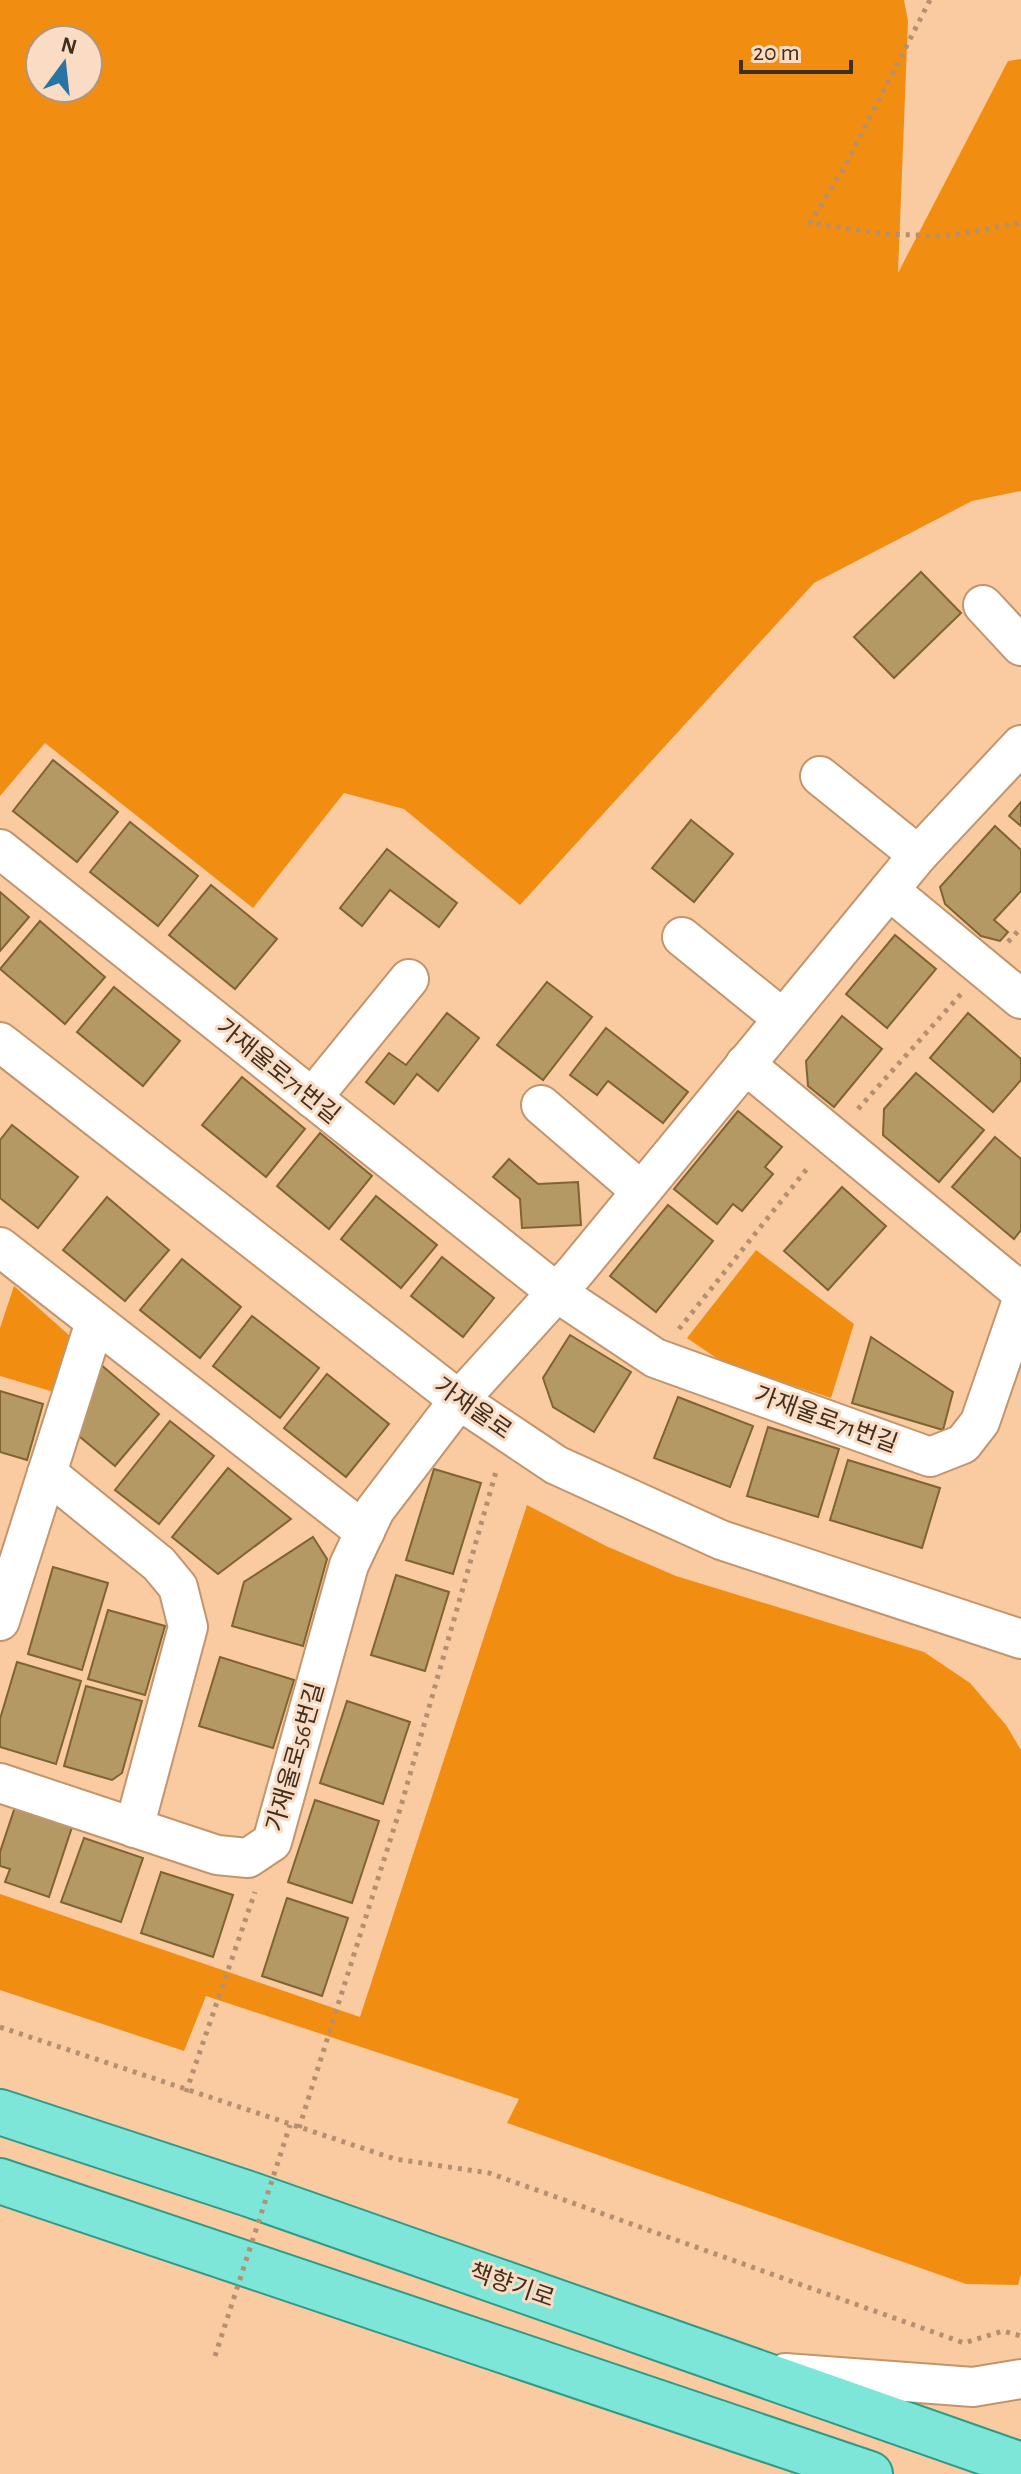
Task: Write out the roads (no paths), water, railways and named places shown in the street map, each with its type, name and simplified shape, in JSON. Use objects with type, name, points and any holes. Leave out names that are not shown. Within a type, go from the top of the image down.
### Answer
[{"type":"main road","name":"책향기로","points":[[0,2112],[249,2194],[1021,2465]]},
{"type":"main road","points":[[0,2181],[870,2474]]},
{"type":"street","points":[[983,605],[1021,646]]},
{"type":"street","points":[[459,1400],[556,1292],[918,855],[1021,745]]},
{"type":"street","points":[[820,776],[918,855]]},
{"type":"street","name":"가재울로71번길","points":[[0,849],[556,1292],[655,1358],[930,1457],[963,1444],[980,1422],[1021,1303]]},
{"type":"street","points":[[889,890],[1021,999]]},
{"type":"street","points":[[682,937],[782,1018]]},
{"type":"street","points":[[312,1098],[409,979]]},
{"type":"street","name":"가재울로","points":[[0,1042],[459,1400],[556,1465],[721,1540],[1021,1639]]},
{"type":"street","points":[[745,1064],[1021,1292]]},
{"type":"street","points":[[541,1105],[641,1191]]},
{"type":"street","points":[[0,1247],[365,1532]]},
{"type":"street","points":[[0,1621],[95,1322]]},
{"type":"street","name":"가재울로56번길","points":[[0,1783],[233,1857],[248,1858],[272,1842],[349,1565],[375,1510],[459,1400]]},
{"type":"street","points":[[47,1473],[159,1564],[178,1587],[188,1627],[134,1828]]},
{"type":"street","points":[[758,2371],[973,2387],[1021,2379]]},
{"type":"street","points":[[737,2429],[811,2474]]}]
